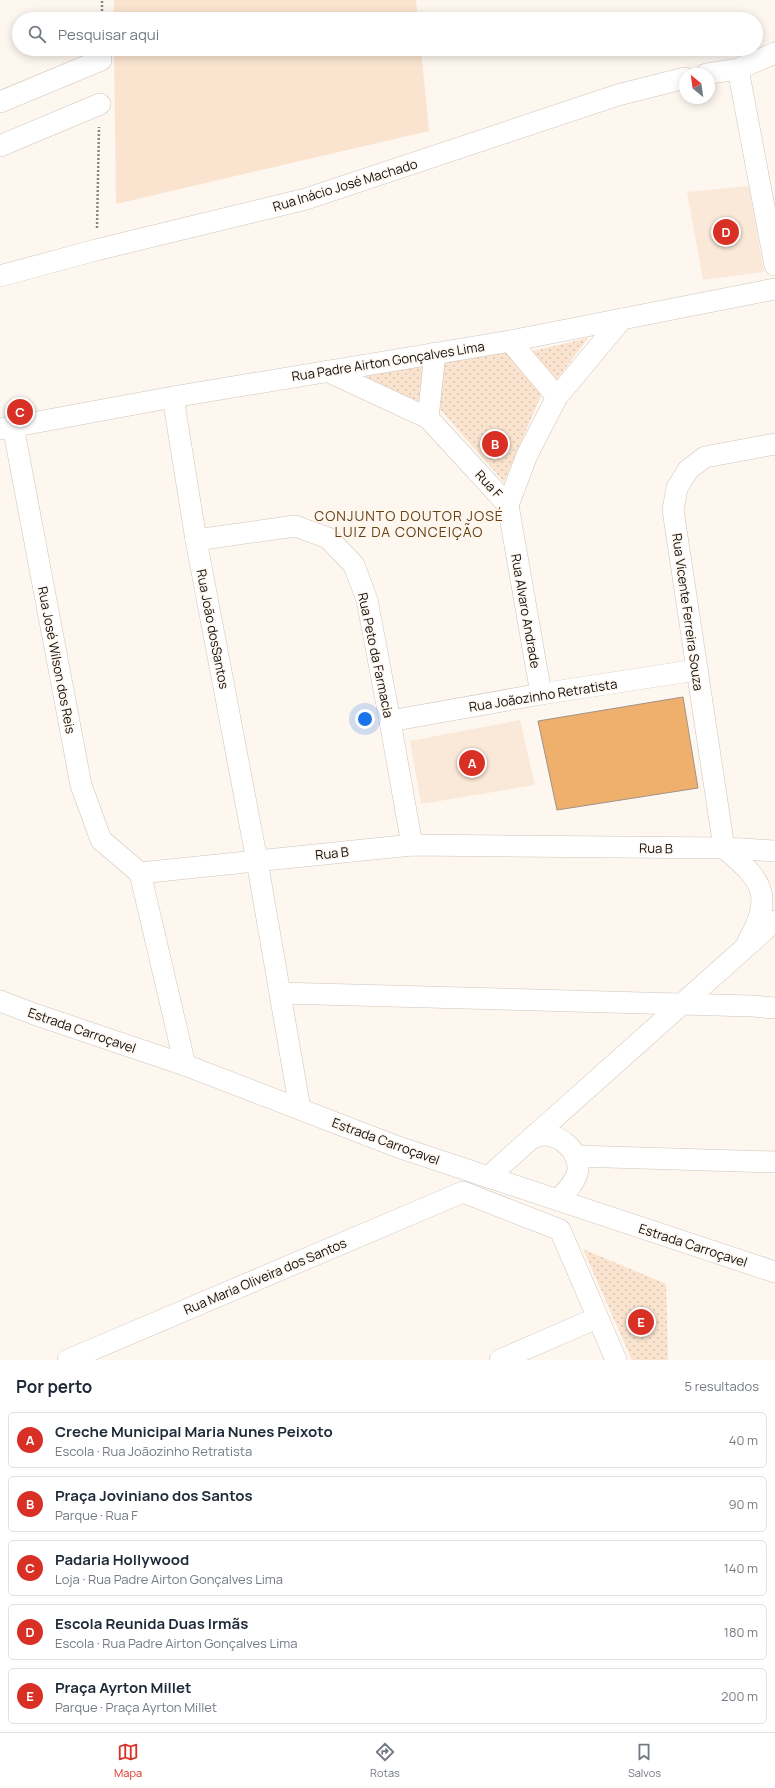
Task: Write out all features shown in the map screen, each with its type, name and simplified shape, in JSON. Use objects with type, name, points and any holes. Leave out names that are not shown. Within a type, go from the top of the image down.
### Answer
[{"type":"street","points":[[715,73],[738,69],[775,53]]},
{"type":"street","points":[[0,102],[101,60]]},
{"type":"street","points":[[738,69],[775,265]]},
{"type":"street","name":"Rua Inácio José Machado","points":[[0,276],[96,250],[306,199],[618,95],[679,80]]},
{"type":"street","points":[[0,146],[100,104]]},
{"type":"street","name":"Rua Padre Airton Gonçalves Lima","points":[[7,427],[173,397],[510,341],[775,289]]},
{"type":"street","name":"Rua F","points":[[327,371],[428,418],[508,505],[527,455],[557,398],[622,319]]},
{"type":"street","points":[[510,341],[557,398]]},
{"type":"street","points":[[428,418],[435,353]]},
{"type":"street","name":"Rua João dosSantos","points":[[173,397],[196,540],[257,861],[300,1109]]},
{"type":"street","name":"Rua José Wilson dos Reis","points":[[7,427],[81,785],[101,840],[140,873]]},
{"type":"street","name":"Rua Vicente Ferreira Souza","points":[[724,848],[673,510],[677,488],[688,470],[705,457],[775,444]]},
{"type":"street","name":"Rua Alvaro Andrade","points":[[508,505],[541,694]]},
{"type":"street","name":"Rua Peto da Farmacia","points":[[196,540],[295,526],[328,538],[354,565],[367,600],[412,845]]},
{"type":"street","name":"Rua Joãozinho Retratista","points":[[390,721],[541,694],[696,670]]},
{"type":"street","points":[[724,848],[775,837]]},
{"type":"street","name":"Rua B","points":[[140,873],[412,845],[724,848]]},
{"type":"street","points":[[724,848],[775,851]]},
{"type":"street","points":[[724,848],[744,865],[762,890],[762,909],[756,928],[743,948]]},
{"type":"street","points":[[140,873],[185,1065]]},
{"type":"street","points":[[488,1177],[680,1004],[775,921]]},
{"type":"street","points":[[280,993],[775,1008]]},
{"type":"street","name":"Estrada Carroçavel","points":[[0,1001],[185,1065],[398,1147],[775,1272]]},
{"type":"street","points":[[532,1138],[544,1135],[557,1139],[567,1144],[575,1156],[578,1169],[575,1179],[568,1191],[558,1200]]},
{"type":"street","points":[[575,1156],[775,1162]]},
{"type":"street","name":"Rua Maria Oliveira dos Santos","points":[[68,1360],[463,1192],[560,1230],[597,1318]]},
{"type":"street","points":[[500,1360],[597,1318],[616,1360]]},
{"type":"path","points":[[102,0],[102,12]]},
{"type":"path","points":[[96,250],[100,104]]},
{"type":"shaded area","points":[[114,0],[416,0],[417,12],[114,12]]},
{"type":"shaded area","points":[[114,56],[422,56],[429,131],[116,204]]},
{"type":"shaded area","points":[[749,186],[764,272],[703,280],[687,192]]},
{"type":"shaded area","points":[[588,338],[555,382],[529,352]]},
{"type":"shaded area","points":[[506,352],[542,393],[504,482],[438,407],[441,369],[449,359]]},
{"type":"shaded area","points":[[424,363],[419,402],[360,374]]},
{"type":"shaded area","points":[[520,720],[535,785],[421,804],[410,741]]},
{"type":"shaded area","points":[[583,1249],[666,1284],[668,1360],[632,1360]]},
{"type":"building","points":[[683,697],[698,788],[557,810],[538,721]]},
{"type":"place","name":"Escola Reunida Duas Irmãs","points":[[726,232]]},
{"type":"place","name":"Padaria Hollywood","points":[[20,412]]},
{"type":"place","name":"Praça Joviniano dos Santos","points":[[495,444]]},
{"type":"place","name":"Creche Municipal Maria Nunes Peixoto","points":[[472,763]]},
{"type":"place","name":"Praça Ayrton Millet","points":[[641,1322]]},
{"type":"district","name":"CONJUNTO DOUTOR JOSÉ LUIZ DA CONCEIÇÃO","points":[[409,524]]}]
